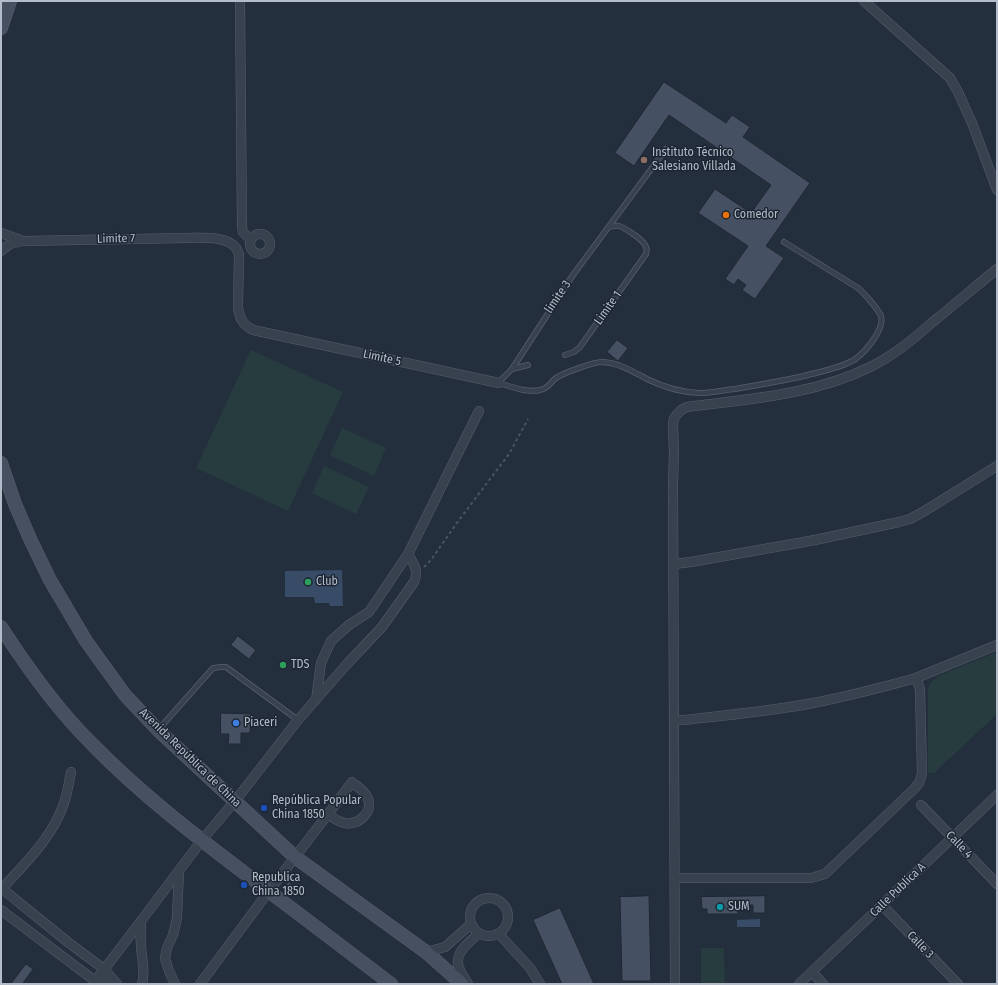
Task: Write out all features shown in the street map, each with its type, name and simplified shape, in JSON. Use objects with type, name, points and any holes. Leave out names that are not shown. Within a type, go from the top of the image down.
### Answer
[{"type":"main road","points":[[1,28],[10,1]]},
{"type":"main road","name":"Avenida República de China","points":[[1,463],[15,504],[50,580],[86,641],[125,695],[158,730],[300,860],[426,952],[462,984]]},
{"type":"main road","points":[[1,627],[50,697],[93,746],[148,796],[202,840],[391,984]]},
{"type":"street","points":[[240,1],[242,232],[250,239]]},
{"type":"street","points":[[864,1],[950,78],[972,122],[997,190]]},
{"type":"street","points":[[1,233],[23,241]]},
{"type":"street","name":"Limite 7","points":[[23,241],[186,238],[210,238],[222,240],[228,242],[239,254],[238,308]]},
{"type":"street","points":[[1,250],[10,244],[23,241]]},
{"type":"street","points":[[675,984],[674,418],[681,410],[687,407],[798,391],[846,378],[876,364],[906,345],[997,269]]},
{"type":"street","name":"Limite 5","points":[[238,308],[241,320],[245,326],[252,330],[499,384]]},
{"type":"street","points":[[316,700],[320,663],[331,640],[349,625],[369,612],[408,554],[479,411]]},
{"type":"street","points":[[674,564],[815,540],[910,519],[997,466]]},
{"type":"street","points":[[94,982],[202,840],[235,801],[298,720],[382,627],[414,582],[416,576],[412,561],[408,554]]},
{"type":"street","points":[[674,721],[755,712],[808,704],[862,693],[916,678],[997,645]]},
{"type":"street","points":[[675,878],[811,878],[825,874],[914,789],[921,778],[920,689],[916,678]]},
{"type":"street","points":[[71,772],[63,806],[56,822],[28,860],[1,889],[104,969],[115,983]]},
{"type":"street","points":[[200,984],[300,860],[328,814],[352,782],[362,790],[369,804],[368,810],[363,817],[359,821],[351,824],[341,822],[328,814]]},
{"type":"street","name":"Calle Publica A","points":[[799,984],[997,795]]},
{"type":"street","name":"Calle 4","points":[[921,806],[997,884]]},
{"type":"street","points":[[175,984],[165,958],[177,918],[179,871]]},
{"type":"street","points":[[482,898],[495,899],[505,906],[508,918],[506,925],[499,934],[485,936],[474,929],[471,924],[469,918],[470,912],[473,906],[482,898]]},
{"type":"street","name":"Calle 3","points":[[882,905],[958,984]]},
{"type":"street","points":[[1,910],[94,982],[115,983]]},
{"type":"street","points":[[141,922],[141,943],[144,968],[142,984]]},
{"type":"street","points":[[426,952],[445,947],[471,924]]},
{"type":"street","points":[[468,984],[458,965],[458,959],[464,948],[479,933]]},
{"type":"street","points":[[499,934],[530,968],[540,984]]},
{"type":"street","points":[[812,972],[823,984]]},
{"type":"lane","name":"limite 3","points":[[499,384],[512,369],[571,278],[666,149]]},
{"type":"lane","name":"Limite 1","points":[[565,355],[580,348],[646,254],[647,248],[639,238],[619,226],[612,226],[608,228]]},
{"type":"lane","points":[[499,384],[522,390],[542,390],[549,387],[556,378],[578,368],[601,362],[628,368],[668,388],[700,393],[761,385],[821,372],[852,362],[862,354],[870,344],[880,327],[880,316],[866,296],[858,288],[784,242]]},
{"type":"lane","points":[[512,369],[528,364]]},
{"type":"lane","points":[[158,730],[213,668],[221,666],[226,668],[298,720]]},
{"type":"path","points":[[416,576],[431,560],[509,454],[528,419]]},
{"type":"path","points":[[273,895],[300,860]]},
{"type":"green space","points":[[251,350],[343,392],[288,511],[196,468]]},
{"type":"green space","points":[[342,428],[386,448],[374,476],[330,455]]},
{"type":"green space","points":[[324,466],[369,487],[356,514],[312,493]]},
{"type":"green space","points":[[997,652],[997,714],[934,773],[928,773],[928,689],[931,682],[938,676]]},
{"type":"green space","points":[[701,948],[724,948],[725,984],[701,984]]},
{"type":"water","points":[[342,570],[343,606],[330,606],[329,603],[315,603],[314,597],[285,597],[285,571]]},
{"type":"water","points":[[760,919],[760,927],[737,927],[737,920]]},
{"type":"building","name":"Instituto Técnico Salesiano Villada","points":[[664,82],[726,123],[732,115],[750,127],[743,137],[810,183],[766,246],[784,258],[755,299],[742,290],[746,285],[738,279],[734,285],[725,279],[748,246],[698,213],[715,189],[751,213],[771,185],[669,115],[634,166],[615,153]]},
{"type":"building","points":[[617,340],[628,348],[618,361],[607,352]]},
{"type":"building","points":[[238,636],[256,650],[249,659],[231,645]]},
{"type":"building","name":"Piaceri","points":[[221,713],[251,714],[250,733],[241,733],[241,744],[228,744],[229,734],[221,734]]},
{"type":"building","points":[[649,896],[651,981],[622,981],[620,897]]},
{"type":"building","name":"SUM","points":[[765,896],[765,913],[753,913],[753,905],[738,905],[738,914],[707,914],[707,909],[702,909],[701,897]]},
{"type":"building","points":[[560,908],[594,984],[562,984],[533,920]]},
{"type":"building","points":[[26,964],[33,969],[23,983],[24,984],[11,984]]},
{"type":"place","name":"Instituto Técnico Salesiano Villada","points":[[644,160]]},
{"type":"place","name":"Comedor","points":[[726,215]]},
{"type":"place","name":"Club","points":[[308,582]]},
{"type":"place","name":"TDS","points":[[283,665]]},
{"type":"place","name":"Piaceri","points":[[236,723]]},
{"type":"place","name":"República Popular China 1850","points":[[264,808]]},
{"type":"place","name":"Republica China 1850","points":[[244,885]]},
{"type":"place","name":"SUM","points":[[720,907]]}]
